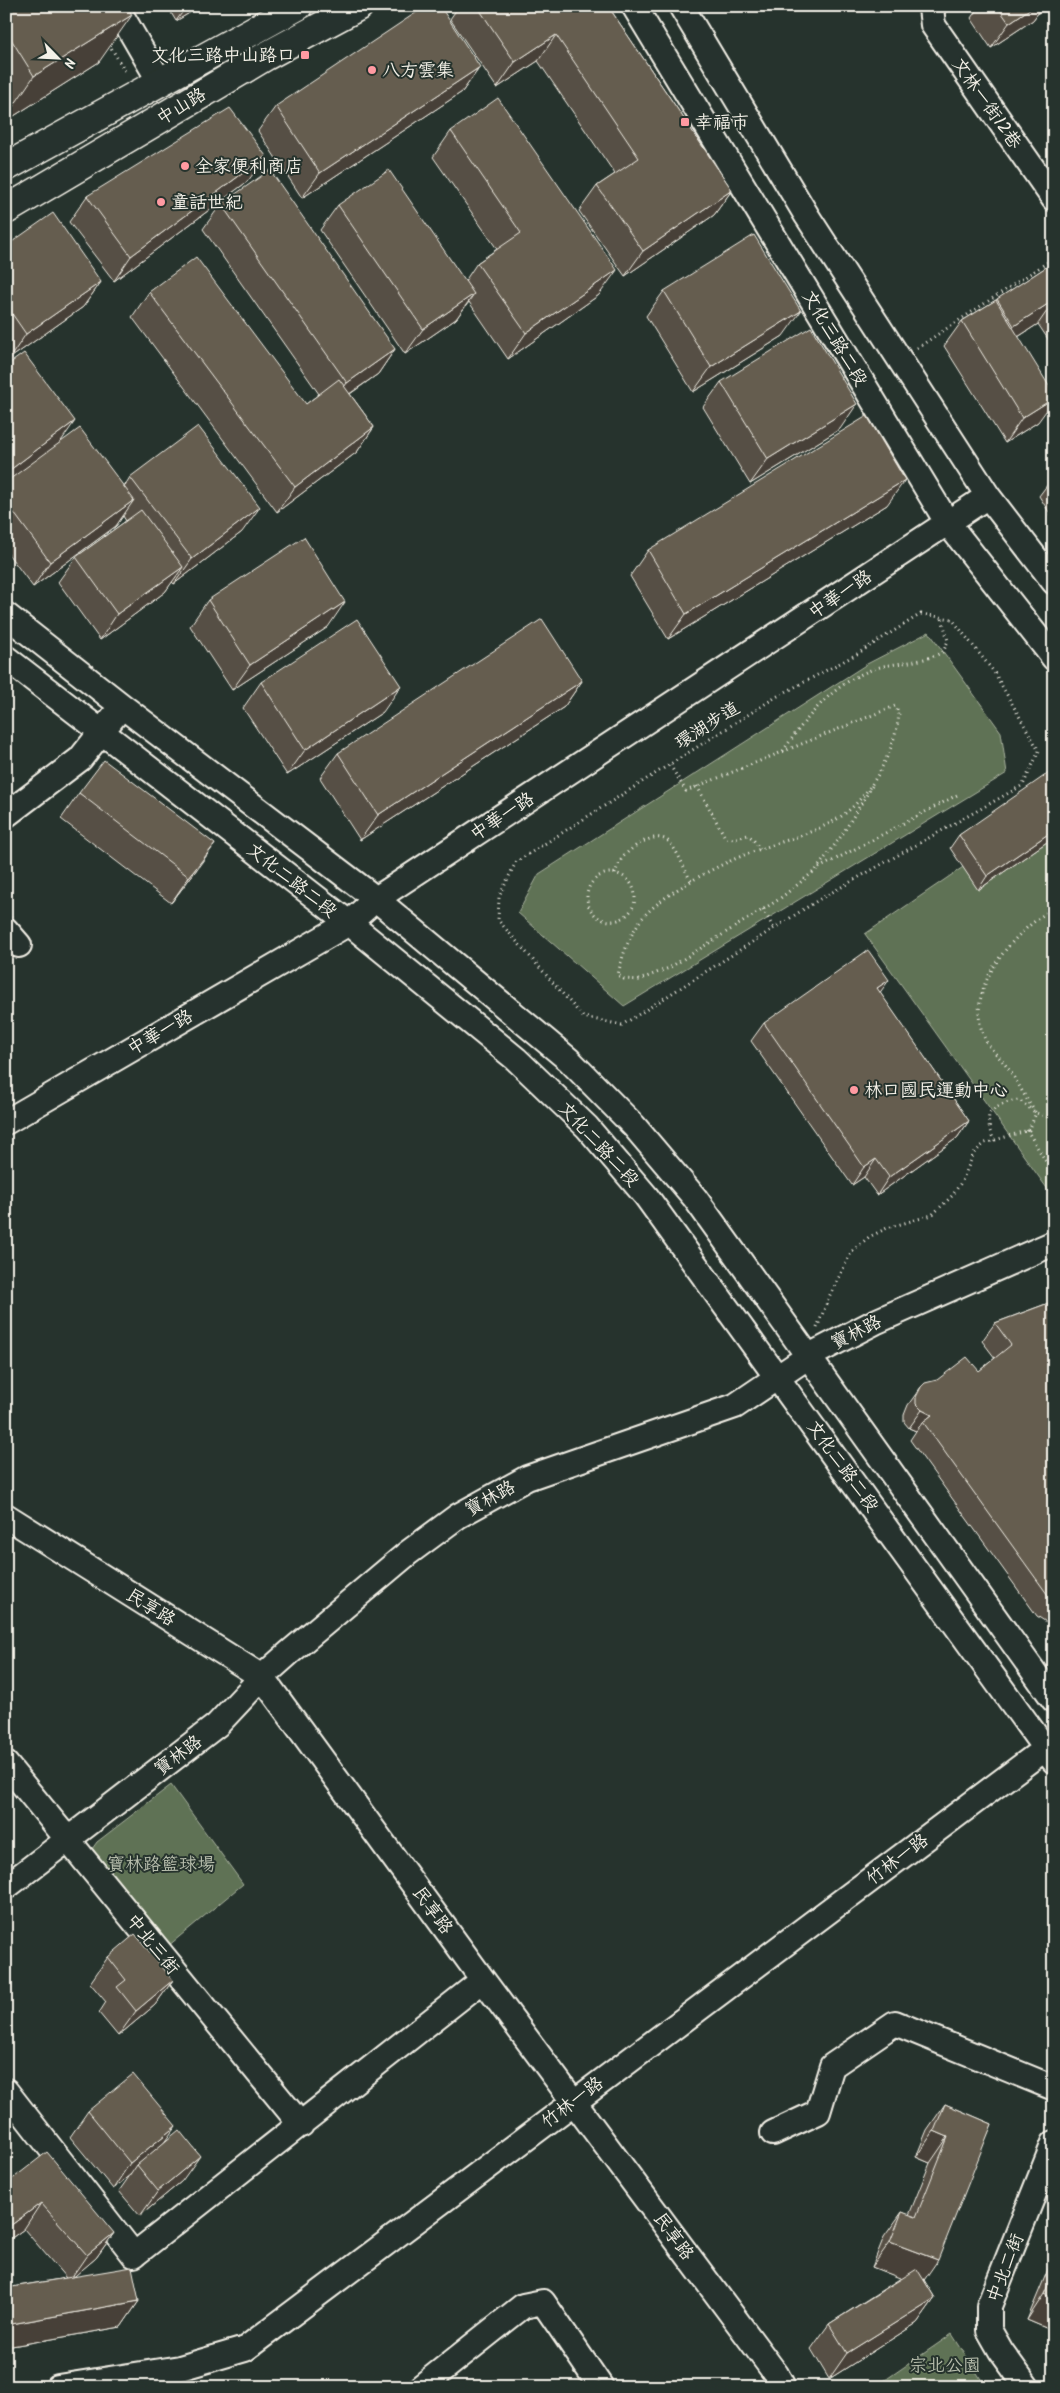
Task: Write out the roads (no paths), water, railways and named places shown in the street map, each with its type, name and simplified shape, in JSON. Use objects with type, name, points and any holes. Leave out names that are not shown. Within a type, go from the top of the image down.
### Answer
[{"type":"main road","name":"中山路","points":[[6,167],[298,6]]},
{"type":"main road","name":"中山路","points":[[6,210],[266,56],[359,6]]},
{"type":"street","points":[[116,6],[149,88]]},
{"type":"street","name":"文化三路二段","points":[[634,6],[948,522],[1054,658]]},
{"type":"street","points":[[681,6],[806,216],[988,496],[1054,582]]},
{"type":"street","name":"文林一街12巷","points":[[934,6],[931,8],[932,26],[1054,198]]},
{"type":"street","name":"中華一路","points":[[6,1122],[349,923],[376,899],[780,635],[988,496]]},
{"type":"street","name":"文化二路二段","points":[[6,615],[122,706],[376,899],[569,1060],[634,1126],[695,1198],[1054,1700]]},
{"type":"street","name":"文化二路二段","points":[[6,658],[349,923],[516,1059],[587,1127],[646,1196],[1051,1750]]},
{"type":"street","points":[[6,815],[80,759],[122,706]]},
{"type":"street","name":"寶林路","points":[[6,1887],[217,1725],[262,1677],[408,1553],[458,1516],[527,1478],[735,1406],[778,1375],[809,1356],[875,1322],[1054,1243]]},
{"type":"street","name":"民享路","points":[[6,1516],[262,1677],[776,2374],[783,2387]]},
{"type":"street","name":"竹林一路","points":[[58,2387],[180,2368],[245,2349],[574,2101],[1051,1750]]},
{"type":"street","name":"中北三街","points":[[6,1764],[300,2125]]},
{"type":"street","points":[[6,2091],[134,2255],[484,1980]]},
{"type":"street","points":[[773,2133],[818,2112],[832,2066],[895,2024],[1054,2088]]},
{"type":"street","name":"中北二街","points":[[1027,2387],[1000,2351],[989,2330],[989,2306],[1054,2143]]},
{"type":"street","points":[[421,2387],[523,2306],[543,2302],[601,2387]]},
{"type":"place","name":"文化三路中山路口","points":[[305,55]]},
{"type":"place","name":"八方雲集","points":[[372,70]]},
{"type":"place","name":"幸福市","points":[[685,122]]},
{"type":"place","name":"全家便利商店","points":[[185,166]]},
{"type":"place","name":"童話世紀","points":[[161,202]]},
{"type":"place","name":"林口國民運動中心","points":[[854,1090]]},
{"type":"park label","name":"寶林路籃球場","points":[[161,1864]]},
{"type":"park label","name":"宗北公園","points":[[945,2365]]}]
